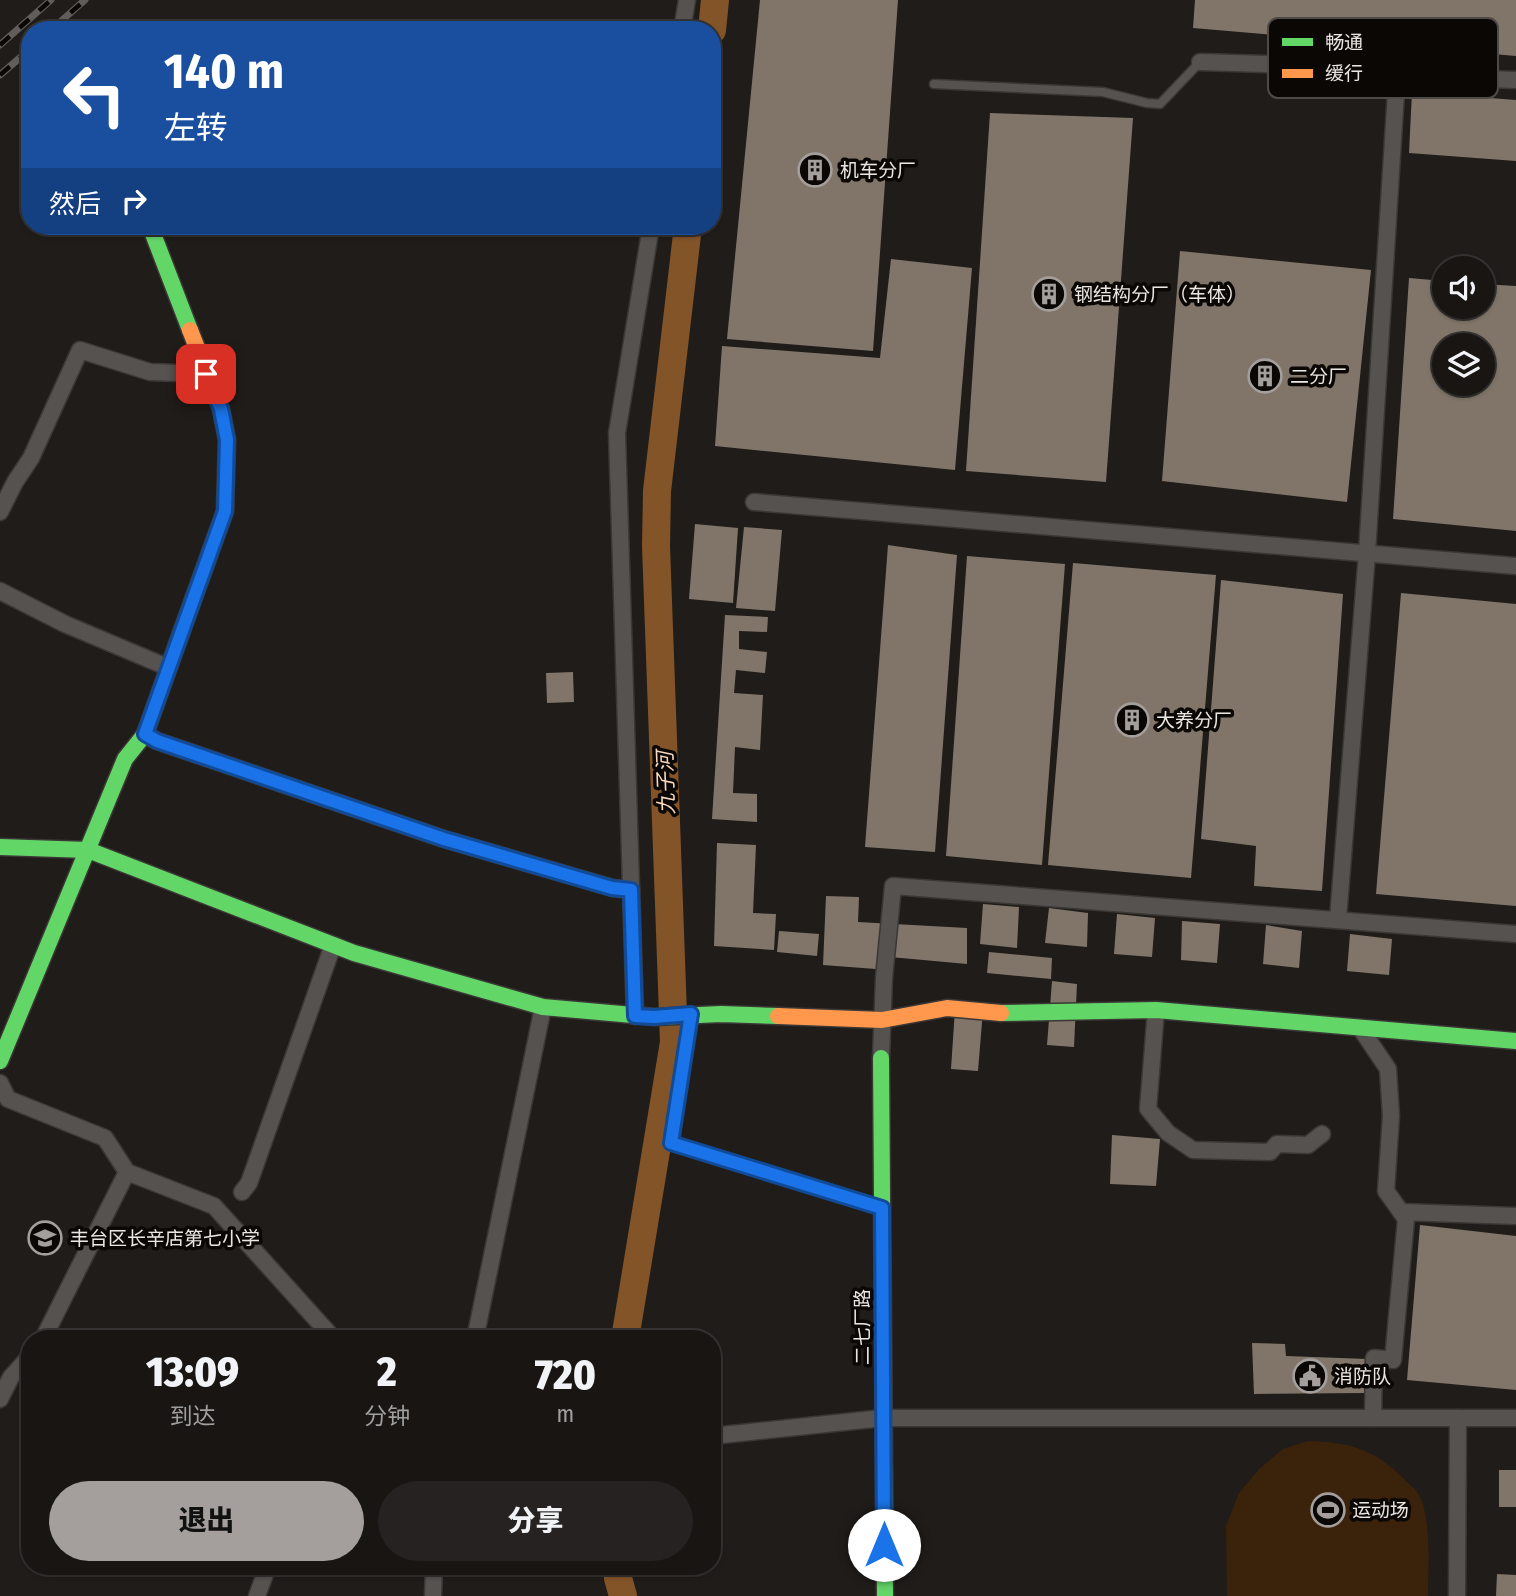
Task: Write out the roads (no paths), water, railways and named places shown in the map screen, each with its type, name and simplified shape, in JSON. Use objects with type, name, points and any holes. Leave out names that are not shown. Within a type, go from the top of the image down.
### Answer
[{"type":"street","points":[[684,21],[687,0]]},
{"type":"street","points":[[1200,62],[1268,64]]},
{"type":"street","points":[[1498,79],[1516,80]]},
{"type":"street","points":[[1338,919],[1367,553],[1396,98]]},
{"type":"street","points":[[0,1061],[125,759],[145,734],[225,511],[227,440],[221,409],[153,235]]},
{"type":"street","points":[[635,1016],[617,433],[650,235]]},
{"type":"street","points":[[0,512],[31,458],[80,350],[150,372],[206,374]]},
{"type":"street","points":[[754,502],[1516,566]]},
{"type":"street","points":[[0,591],[65,624],[167,667]]},
{"type":"street","points":[[145,734],[157,741],[444,839],[612,888],[631,890]]},
{"type":"street","points":[[0,847],[88,850],[333,945],[543,1007],[654,1017],[691,1014],[883,1020],[947,1007],[1003,1013],[1156,1010],[1516,1041]]},
{"type":"street","points":[[883,1020],[893,886],[1516,934]]},
{"type":"street","points":[[242,1192],[249,1183],[333,945]]},
{"type":"street","points":[[477,1330],[543,1007]]},
{"type":"street","points":[[1156,1010],[1147,1109],[1168,1133],[1193,1150],[1270,1152],[1277,1144],[1308,1145],[1322,1134]]},
{"type":"street","name":"二七厂路","points":[[883,1020],[881,1058],[885,1596]]},
{"type":"street","points":[[1361,1029],[1388,1069],[1391,1115],[1386,1191],[1406,1219],[1393,1360],[1374,1358],[1373,1418]]},
{"type":"street","points":[[0,1083],[8,1099],[105,1138],[127,1172],[214,1206],[326,1330]]},
{"type":"street","points":[[48,1330],[127,1172]]},
{"type":"street","points":[[1401,1212],[1516,1216]]},
{"type":"street","points":[[0,1399],[10,1377],[21,1365]]},
{"type":"street","points":[[721,1435],[883,1418],[1516,1418]]},
{"type":"street","points":[[1457,1596],[1458,1418]]},
{"type":"street","points":[[257,1596],[265,1575]]},
{"type":"street","points":[[433,1596],[434,1575]]},
{"type":"lane","points":[[934,84],[1103,92],[1160,104],[1200,62]]},
{"type":"lane","points":[[691,1014],[671,1143],[882,1208]]},
{"type":"waterway","name":"九子河","points":[[713,21],[715,0]]},
{"type":"waterway","name":"九子河","points":[[626,1330],[674,1042],[656,546],[657,491],[687,235]]},
{"type":"waterway","name":"九子河","points":[[618,1575],[623,1596]]},
{"type":"railway","points":[[27,21],[51,0]]},
{"type":"railway","points":[[61,21],[85,0]]},
{"type":"railway","points":[[0,45],[21,26]]},
{"type":"railway","points":[[0,75],[21,57]]},
{"type":"place","name":"机车分厂","points":[[815,170]]},
{"type":"place","name":"钢结构分厂（车体）","points":[[1049,294]]},
{"type":"place","name":"二分厂","points":[[1265,376]]},
{"type":"place","name":"大养分厂","points":[[1132,720]]},
{"type":"place","name":"丰台区长辛店第七小学","points":[[45,1238]]},
{"type":"place","name":"消防队","points":[[1310,1376]]},
{"type":"place","name":"运动场","points":[[1328,1510]]}]
